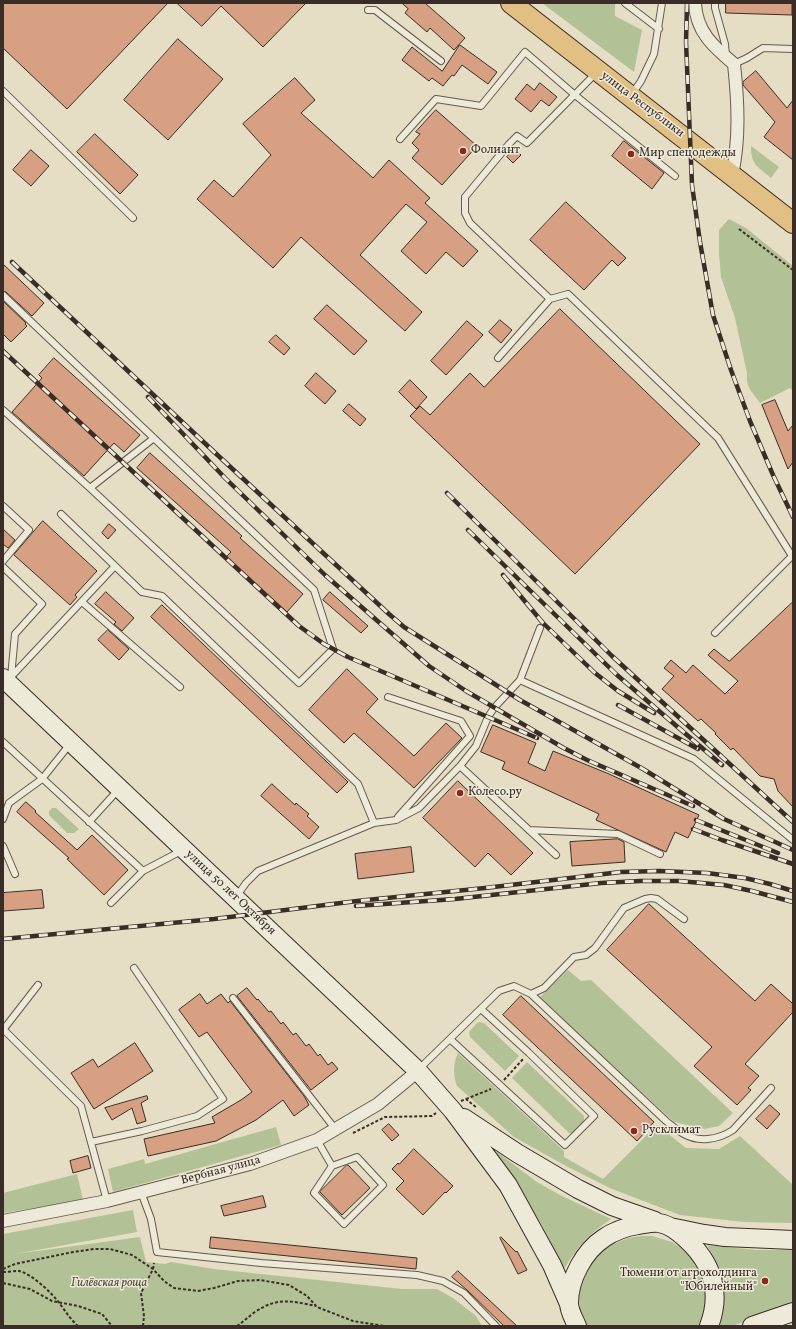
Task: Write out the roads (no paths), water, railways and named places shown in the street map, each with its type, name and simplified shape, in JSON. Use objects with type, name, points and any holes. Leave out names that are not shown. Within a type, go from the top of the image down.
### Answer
[{"type":"main road","name":"улица Республики","points":[[511,3],[793,223]]},
{"type":"main road","name":"улица 50 лет Октября","points":[[7,679],[119,789],[418,1071],[453,1110]]},
{"type":"main road","points":[[453,1110],[517,1153],[578,1188],[612,1206],[665,1225],[687,1240],[699,1253],[708,1267],[712,1277],[715,1301],[709,1326]]},
{"type":"main road","points":[[453,1110],[508,1184],[552,1265],[577,1326]]},
{"type":"main road","points":[[569,1304],[571,1288],[575,1275],[582,1261],[603,1238],[615,1231],[627,1227],[648,1223],[725,1237],[793,1240]]},
{"type":"main road","points":[[752,1326],[793,1312]]},
{"type":"street","points":[[695,3],[695,13],[704,33],[717,50],[730,61],[736,89],[738,137],[732,175]]},
{"type":"street","name":"Вербная улица","points":[[3,1221],[107,1201],[250,1164],[317,1140],[378,1104],[418,1071]]},
{"type":"lane","points":[[625,3],[659,29]]},
{"type":"lane","points":[[630,97],[641,81],[654,54],[662,3]]},
{"type":"lane","points":[[715,3],[715,8],[730,61],[747,58],[763,48],[793,49]]},
{"type":"lane","points":[[368,10],[375,10],[441,61]]},
{"type":"lane","points":[[400,139],[436,99],[481,106],[525,52],[575,95],[675,176]]},
{"type":"lane","points":[[550,299],[470,222],[465,213],[465,197],[517,136],[527,143],[598,71]]},
{"type":"lane","points":[[3,91],[134,218]]},
{"type":"lane","points":[[498,358],[550,299],[568,294],[718,438],[792,556],[715,633]]},
{"type":"lane","points":[[3,295],[314,590],[333,649],[299,683],[90,488],[3,410]]},
{"type":"lane","points":[[90,488],[154,438]]},
{"type":"lane","points":[[3,506],[29,530],[3,561]]},
{"type":"lane","points":[[61,514],[142,592],[162,596],[358,784],[374,823]]},
{"type":"lane","points":[[7,679],[115,566]]},
{"type":"lane","points":[[3,567],[42,604],[15,634],[7,679]]},
{"type":"lane","points":[[82,602],[180,687]]},
{"type":"lane","points":[[236,898],[246,883],[258,871],[374,823],[396,820],[419,808],[460,766],[476,746],[484,725],[494,708],[520,680],[540,628]]},
{"type":"lane","points":[[520,680],[694,759],[793,840]]},
{"type":"lane","points":[[388,697],[461,721],[470,736],[396,820]]},
{"type":"lane","points":[[3,742],[143,871]]},
{"type":"lane","points":[[3,819],[8,803],[42,779],[71,742]]},
{"type":"lane","points":[[460,766],[556,855]]},
{"type":"lane","points":[[89,822],[119,789]]},
{"type":"lane","points":[[529,830],[618,834],[660,854]]},
{"type":"lane","points":[[3,846],[15,874]]},
{"type":"lane","points":[[111,903],[143,871],[184,850]]},
{"type":"lane","points":[[531,994],[544,988],[574,957],[586,955],[595,948],[624,908],[651,898],[656,899],[684,919]]},
{"type":"lane","points":[[91,1142],[142,1131],[197,1116],[223,1099],[134,968]]},
{"type":"lane","points":[[38,985],[3,1029],[81,1106],[107,1201]]},
{"type":"lane","points":[[418,1071],[498,991],[514,986],[531,994],[666,1121],[682,1133],[691,1137],[709,1139],[718,1138],[733,1130],[771,1088]]},
{"type":"lane","points":[[233,998],[336,1130]]},
{"type":"lane","points":[[450,1039],[565,1145],[594,1116],[481,1009]]},
{"type":"lane","points":[[317,1140],[332,1166]]},
{"type":"lane","points":[[357,1157],[383,1185],[344,1224],[314,1193],[332,1166],[357,1157]]},
{"type":"lane","points":[[141,1192],[151,1219],[157,1252],[261,1263],[417,1275],[443,1281],[464,1293],[496,1326]]},
{"type":"railway","points":[[687,3],[686,42],[692,185],[713,315],[750,421],[793,517]]},
{"type":"railway","points":[[12,262],[211,449],[404,627],[520,700],[643,769],[724,819],[793,850]]},
{"type":"railway","points":[[3,351],[299,626],[324,644],[348,657],[537,738]]},
{"type":"railway","points":[[148,397],[225,478],[325,575],[429,666],[466,691],[562,747],[587,760],[693,806]]},
{"type":"railway","points":[[447,493],[612,656],[793,822]]},
{"type":"railway","points":[[468,530],[617,675],[722,765]]},
{"type":"railway","points":[[503,575],[543,623],[595,673],[618,691],[654,713]]},
{"type":"railway","points":[[618,705],[698,749]]},
{"type":"railway","points":[[696,820],[778,853]]},
{"type":"railway","points":[[693,829],[793,864]]},
{"type":"railway","points":[[3,939],[214,919],[357,901],[621,872],[659,871],[707,873],[745,878],[793,891]]},
{"type":"railway","points":[[356,906],[455,899],[601,883],[640,881],[679,881],[724,885],[793,902]]},
{"type":"place","name":"Фолиант","points":[[463,151]]},
{"type":"place","name":"Мир спецодежды","points":[[631,154]]},
{"type":"place","name":"Колесо.ру","points":[[460,793]]},
{"type":"place","name":"Русклимат","points":[[634,1131]]},
{"type":"place","name":"Тюмени от агрохолдинга \"Юбилейный\"","points":[[765,1281]]},
{"type":"park label","name":"Гилёвская роща","points":[[109,1284]]}]
